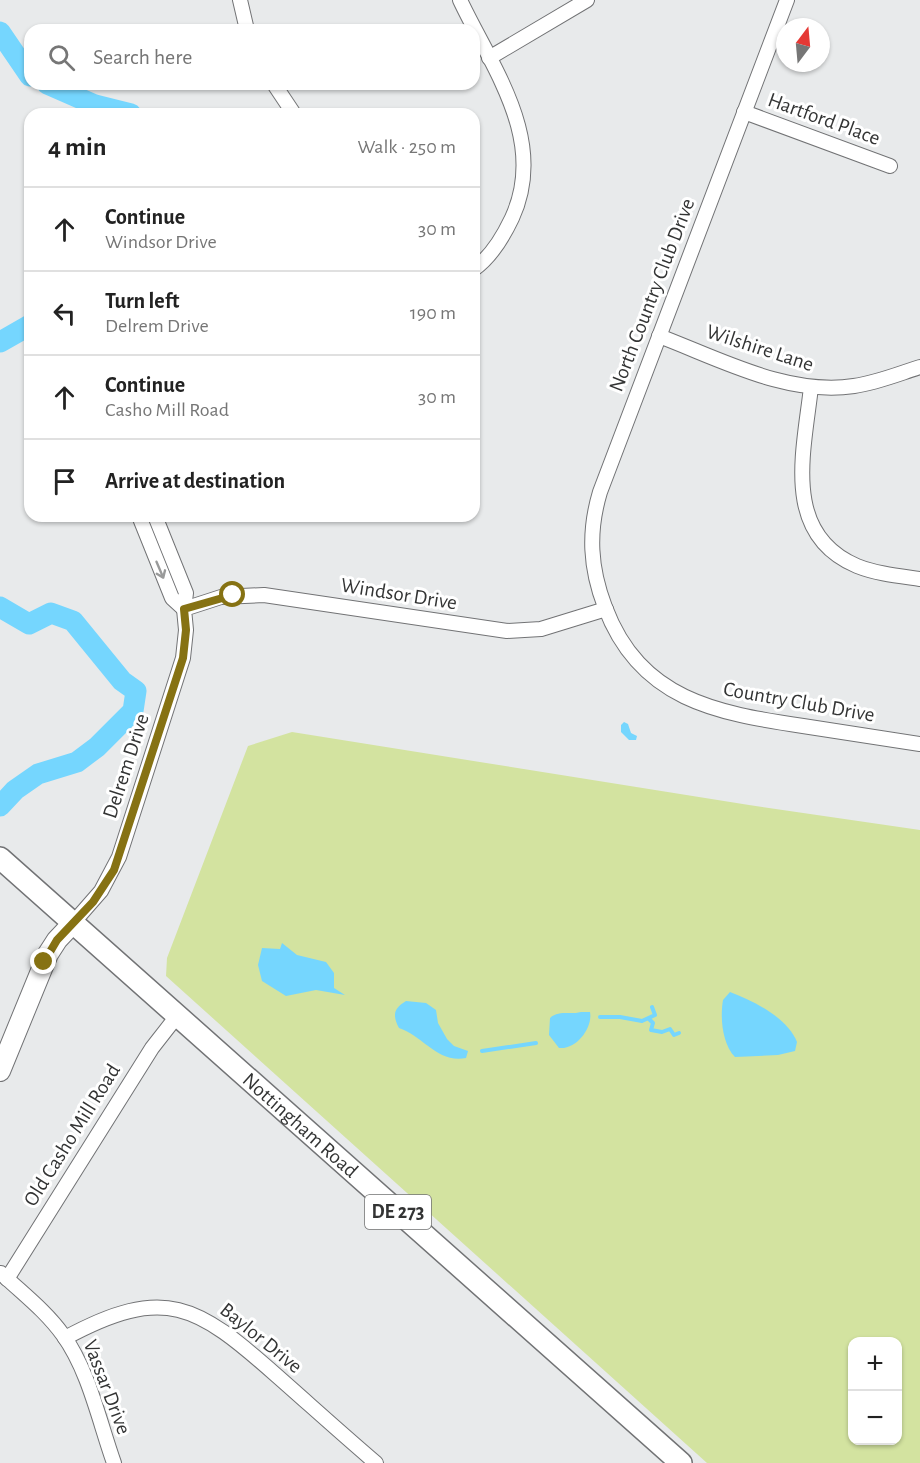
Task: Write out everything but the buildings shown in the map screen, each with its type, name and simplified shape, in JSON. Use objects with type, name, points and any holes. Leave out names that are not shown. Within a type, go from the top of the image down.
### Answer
[{"type":"main road","name":"Nottingham Road","points":[[0,858],[681,1463]]},
{"type":"street","points":[[240,0],[246,24]]},
{"type":"street","points":[[460,0],[472,24]]},
{"type":"street","points":[[489,58],[587,0]]},
{"type":"street","name":"North Country Club Drive","points":[[606,609],[592,560],[595,509],[787,0]]},
{"type":"street","points":[[480,40],[508,95],[521,129],[523,177],[516,210],[487,258],[480,264]]},
{"type":"street","points":[[278,90],[290,108]]},
{"type":"street","name":"Hartford Place","points":[[744,112],[890,166]]},
{"type":"street","name":"Wilshire Lane","points":[[659,336],[774,378],[811,387],[855,386],[920,366]]},
{"type":"street","points":[[811,387],[801,488],[812,525],[831,550],[856,566],[920,579]]},
{"type":"street","points":[[141,522],[172,598],[184,609]]},
{"type":"street","name":"Delrem Drive","points":[[73,923],[101,891],[119,858],[183,658],[186,593],[157,522]]},
{"type":"street","name":"Windsor Drive","points":[[184,609],[221,597],[264,595],[507,632],[542,629],[606,609]]},
{"type":"street","name":"Country Club Drive","points":[[606,609],[621,641],[638,663],[663,683],[694,702],[748,717],[920,744]]},
{"type":"street","points":[[0,1071],[48,954],[73,923]]},
{"type":"street","name":"Old Casho Mill Road","points":[[3,1276],[152,1048],[177,1016]]},
{"type":"street","name":"Vassar Drive","points":[[3,1276],[52,1322],[65,1338],[80,1365],[114,1463]]},
{"type":"street","name":"Baylor Drive","points":[[65,1338],[108,1316],[137,1309],[172,1309],[203,1317],[246,1348],[376,1463]]},
{"type":"green space","points":[[292,732],[920,830],[920,1463],[707,1463],[166,976],[167,958],[248,746]]},
{"type":"water","points":[[624,722],[628,724],[631,733],[637,736],[636,740],[629,740],[621,732],[621,725]]},
{"type":"water","points":[[282,943],[297,955],[326,962],[334,973],[334,988],[345,995],[316,990],[286,996],[262,981],[258,965],[262,948],[280,949]]},
{"type":"water","points":[[730,992],[759,1005],[786,1025],[797,1042],[795,1051],[778,1055],[735,1057],[727,1045],[722,1022],[723,1000]]},
{"type":"water","points":[[406,1001],[426,1003],[436,1010],[438,1023],[447,1039],[454,1046],[468,1051],[466,1058],[447,1057],[399,1028],[395,1012]]},
{"type":"water","points":[[590,1012],[586,1031],[572,1045],[559,1048],[549,1035],[550,1018],[557,1014]]},
{"type":"waterway","points":[[0,32],[24,67]]},
{"type":"waterway","points":[[61,90],[107,108]]},
{"type":"waterway","points":[[0,342],[24,328]]},
{"type":"waterway","points":[[0,607],[29,624],[51,613],[73,621],[122,681],[136,691],[133,711],[97,747],[77,762],[38,774],[15,790],[0,806]]},
{"type":"waterway","points":[[600,1017],[620,1017],[642,1021],[655,1015],[652,1007]]},
{"type":"waterway","points":[[649,1019],[653,1023],[651,1030],[662,1032],[670,1029],[674,1035],[679,1033]]},
{"type":"waterway","points":[[482,1051],[536,1043]]},
{"type":"route","points":[[44,962],[51,947],[101,891],[119,858],[183,658],[186,630],[184,609],[233,595]]}]
